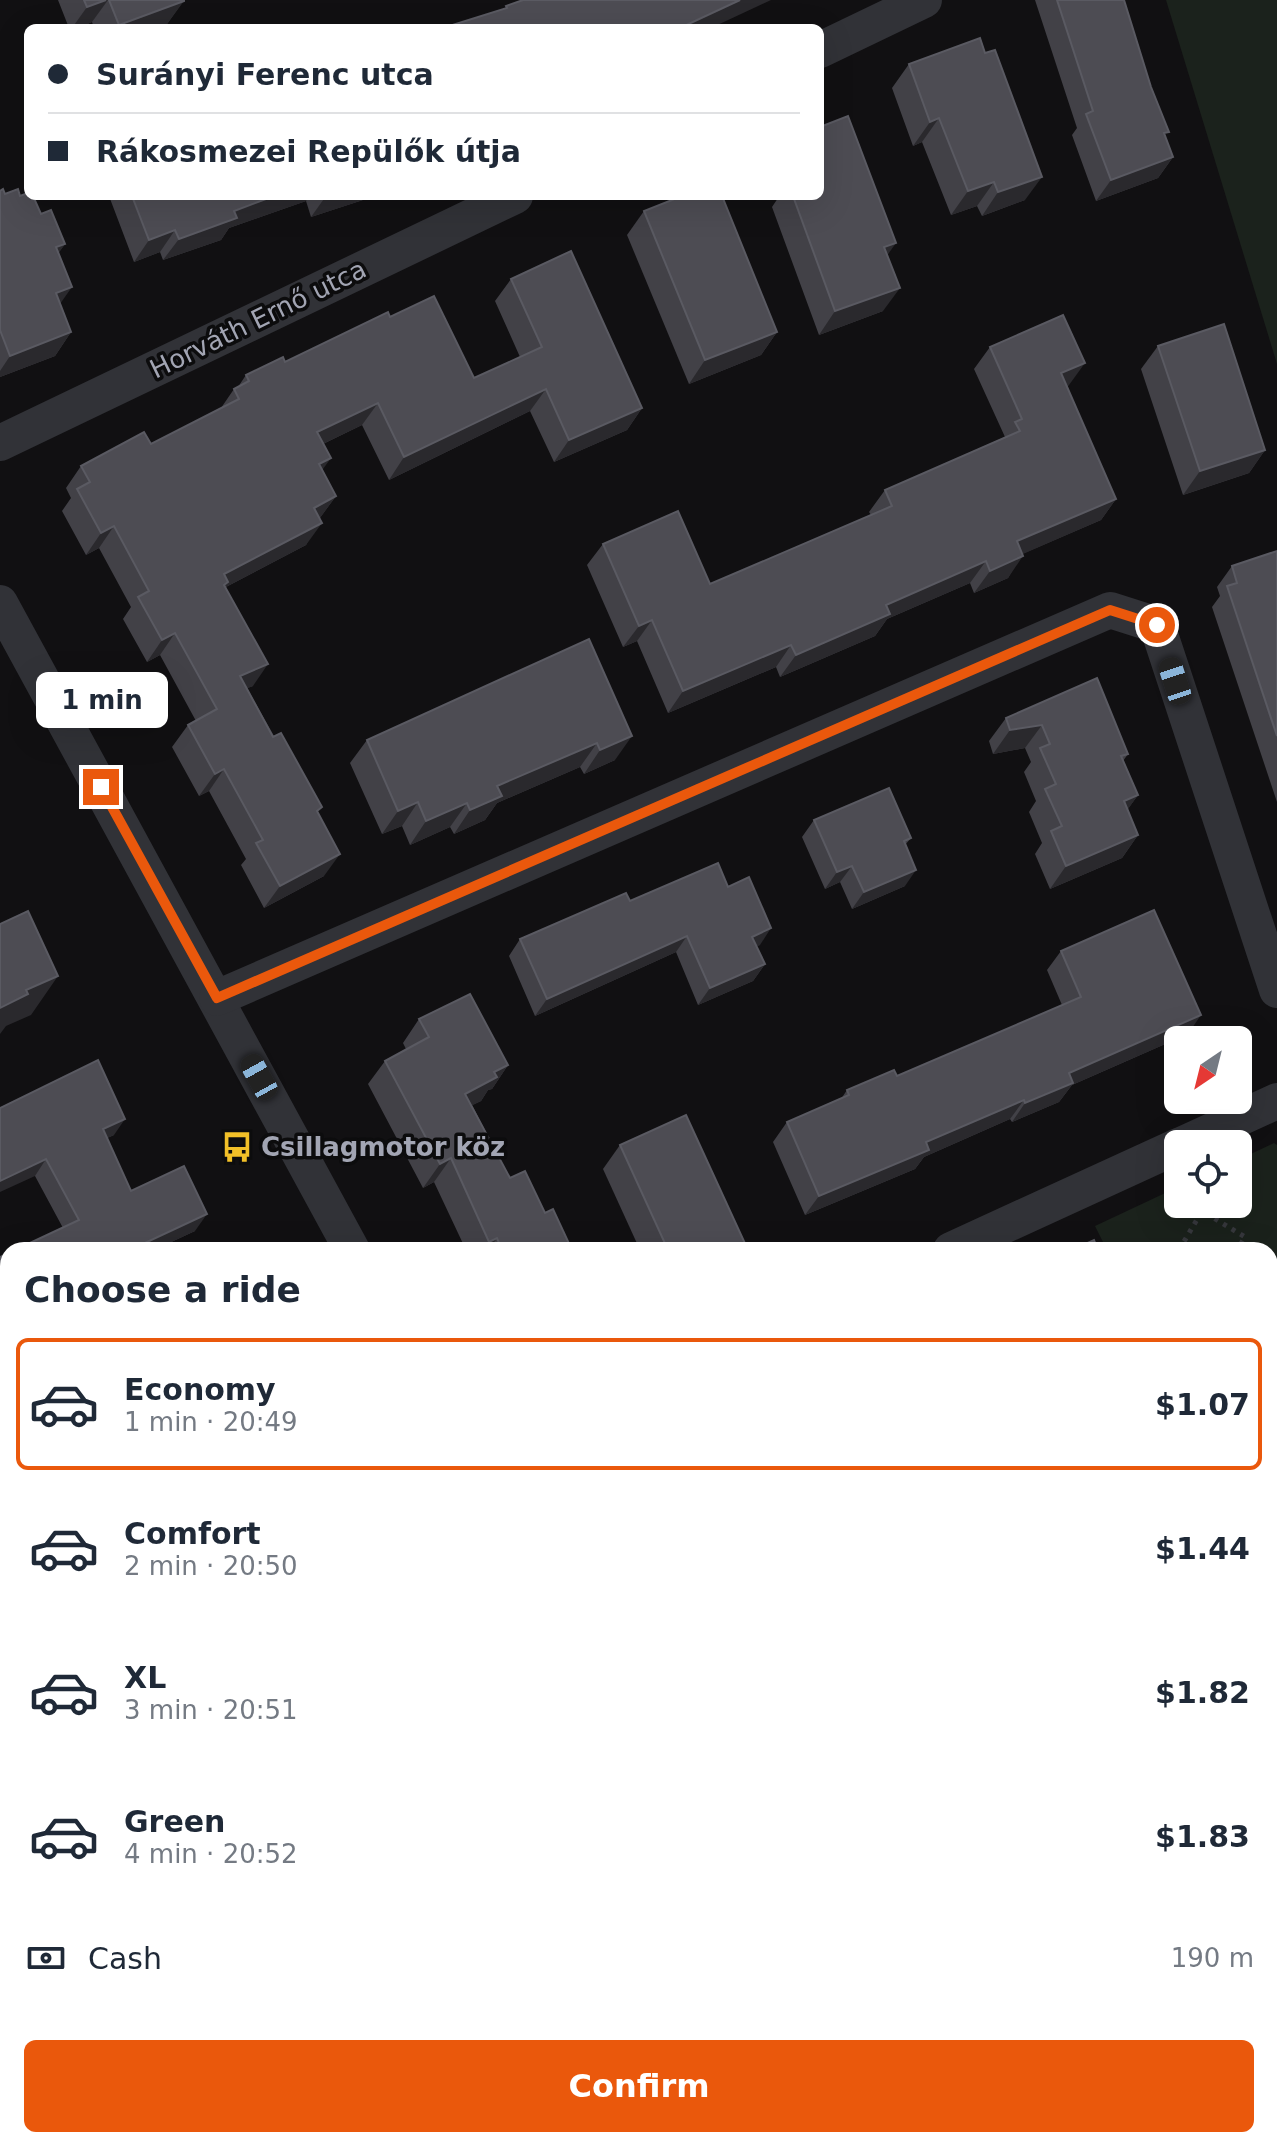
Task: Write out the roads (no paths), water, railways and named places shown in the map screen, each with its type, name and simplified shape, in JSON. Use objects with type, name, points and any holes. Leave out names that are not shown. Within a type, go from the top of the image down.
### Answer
[{"type":"street","points":[[824,48],[924,0]]},
{"type":"street","name":"Horváth Ernő utca","points":[[0,443],[507,200]]},
{"type":"street","points":[[0,603],[217,998],[336,1242]]},
{"type":"street","points":[[217,998],[1110,610],[1157,625],[1277,990]]},
{"type":"street","points":[[1214,1130],[1277,1101]]},
{"type":"street","points":[[969,1242],[1164,1153]]},
{"type":"place","name":"Csillagmotor köz","points":[[237,1147]]}]
